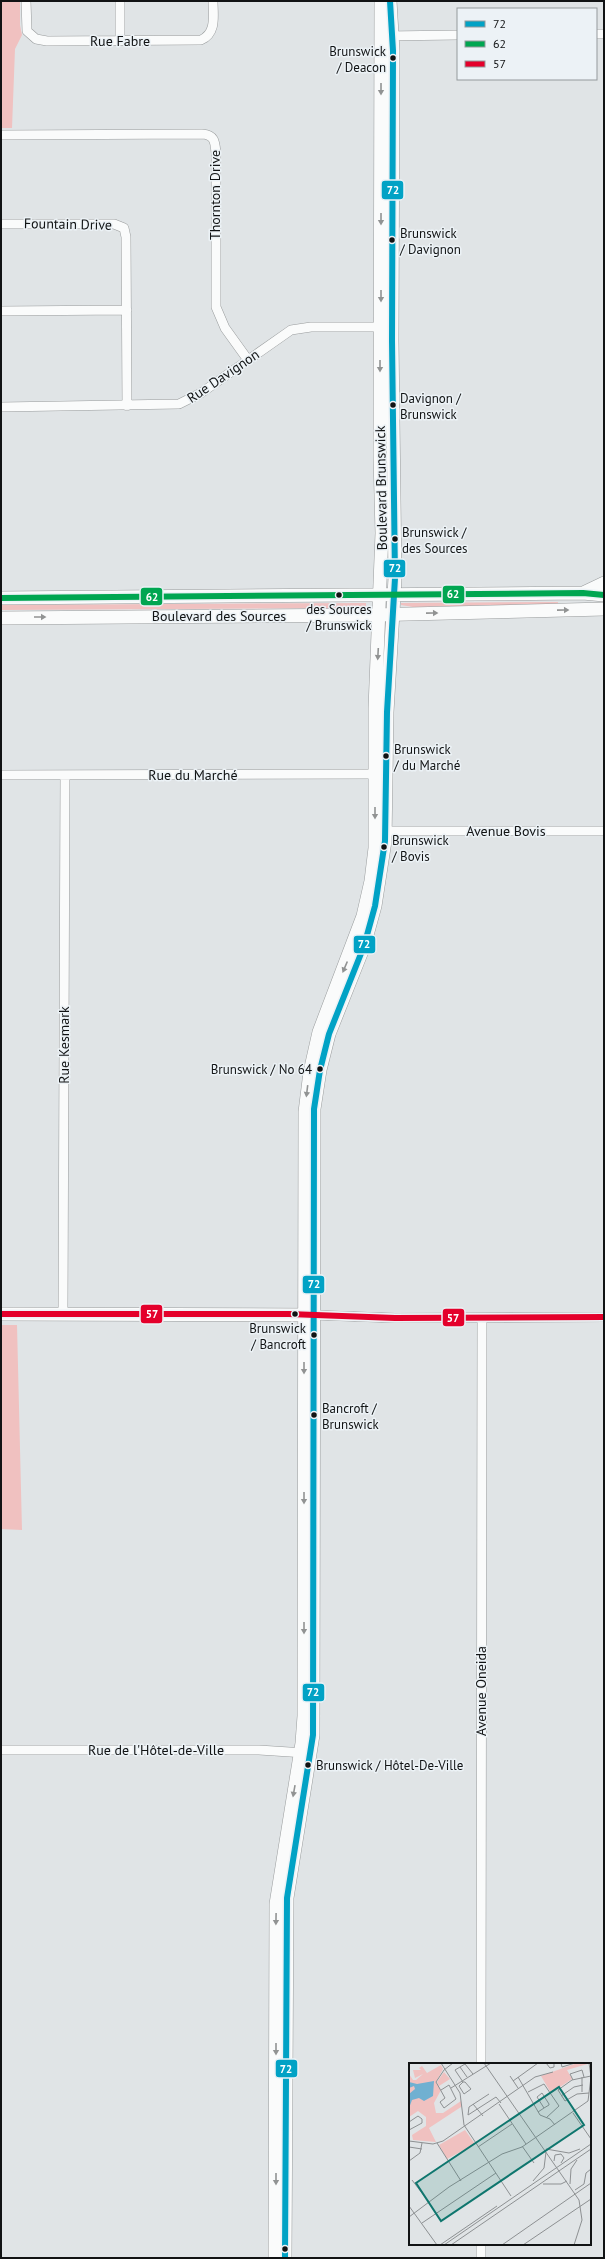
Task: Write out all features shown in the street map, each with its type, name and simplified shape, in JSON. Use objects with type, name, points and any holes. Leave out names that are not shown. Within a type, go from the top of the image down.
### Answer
[{"type":"street","name":"Rue Fabre","points":[[26,1],[27,31],[36,40],[47,41],[196,41],[204,39],[212,30],[213,1]]},
{"type":"street","points":[[120,1],[120,41]]},
{"type":"street","name":"Boulevard Brunswick","points":[[381,1],[386,36]]},
{"type":"street","name":"Boulevard Brunswick","points":[[275,2258],[276,1904],[305,1753],[313,1735],[314,1700],[309,1315],[304,1141],[307,1092],[322,1024],[351,951],[367,901],[375,848],[380,774],[386,614],[381,596],[386,327],[386,36],[390,1]]},
{"type":"street","points":[[386,36],[457,35]]},
{"type":"street","name":"Thornton Drive","points":[[1,135],[202,134],[212,136],[216,153],[216,307],[224,328],[248,360]]},
{"type":"street","name":"Fountain Drive","points":[[1,224],[114,224],[121,226],[125,230],[127,406]]},
{"type":"street","points":[[1,310],[127,310]]},
{"type":"street","name":"Rue Davignon","points":[[1,407],[168,406],[184,403],[198,395],[280,336],[294,329],[318,327],[386,327]]},
{"type":"street","name":"Boulevard Brunswick","points":[[386,327],[395,495],[394,595],[386,614]]},
{"type":"street","points":[[583,593],[604,583]]},
{"type":"street","name":"Boulevard des Sources","points":[[1,598],[381,596],[583,593],[604,595]]},
{"type":"street","name":"Boulevard des Sources","points":[[1,618],[386,614],[604,609]]},
{"type":"street","name":"Boulevard Brunswick","points":[[309,1315],[313,1134],[317,1091],[331,1028],[364,946],[374,912],[381,879],[385,831],[380,774]]},
{"type":"street","name":"Rue du Marché","points":[[1,775],[380,774]]},
{"type":"street","name":"Rue Kesmark","points":[[63,1314],[65,775]]},
{"type":"street","name":"Avenue Bovis","points":[[385,831],[604,831]]},
{"type":"street","points":[[1,1314],[309,1315],[395,1318],[604,1317]]},
{"type":"street","name":"Avenue Oneida","points":[[481,2063],[482,1318]]},
{"type":"street","name":"Rue de l'Hôtel-de-Ville","points":[[1,1750],[266,1750],[305,1753]]},
{"type":"street","name":"Boulevard Brunswick","points":[[285,2258],[286,1898],[305,1753]]},
{"type":"street","points":[[481,2245],[481,2258]]},
{"type":"shaded area","points":[[1,1],[20,1],[20,25],[22,35],[15,49],[12,128],[1,128]]},
{"type":"shaded area","points":[[558,602],[558,604],[413,607],[401,605],[401,603]]},
{"type":"shaded area","points":[[366,603],[366,608],[1,610],[1,605]]},
{"type":"shaded area","points":[[1,1325],[17,1325],[22,1530],[1,1529]]},
{"type":"transit line","name":"72","points":[[285,2258],[287,1898],[313,1735],[314,1109],[320,1070],[329,1034],[364,946],[375,906],[385,841],[387,712],[395,578],[392,341],[393,51],[390,1]]},
{"type":"transit line","name":"62","points":[[1,598],[583,593],[604,595]]},
{"type":"transit line","name":"57","points":[[1,1314],[289,1314],[395,1318],[604,1317]]},
{"type":"place","name":"Brunswick / Deacon","points":[[393,58]]},
{"type":"place","name":"Brunswick / Davignon","points":[[392,240]]},
{"type":"place","name":"Davignon / Brunswick","points":[[393,405]]},
{"type":"place","name":"Brunswick / des Sources","points":[[395,539]]},
{"type":"place","name":"des Sources / Brunswick","points":[[339,595]]},
{"type":"place","name":"Brunswick / du Marché","points":[[386,756]]},
{"type":"place","name":"Brunswick / Bovis","points":[[384,847]]},
{"type":"place","name":"Brunswick / No 64","points":[[320,1069]]},
{"type":"place","name":"Brunswick / Bancroft","points":[[314,1335]]},
{"type":"place","name":"Bancroft / Brunswick","points":[[314,1415]]},
{"type":"place","name":"Brunswick / Hôtel-De-Ville","points":[[308,1765]]}]
